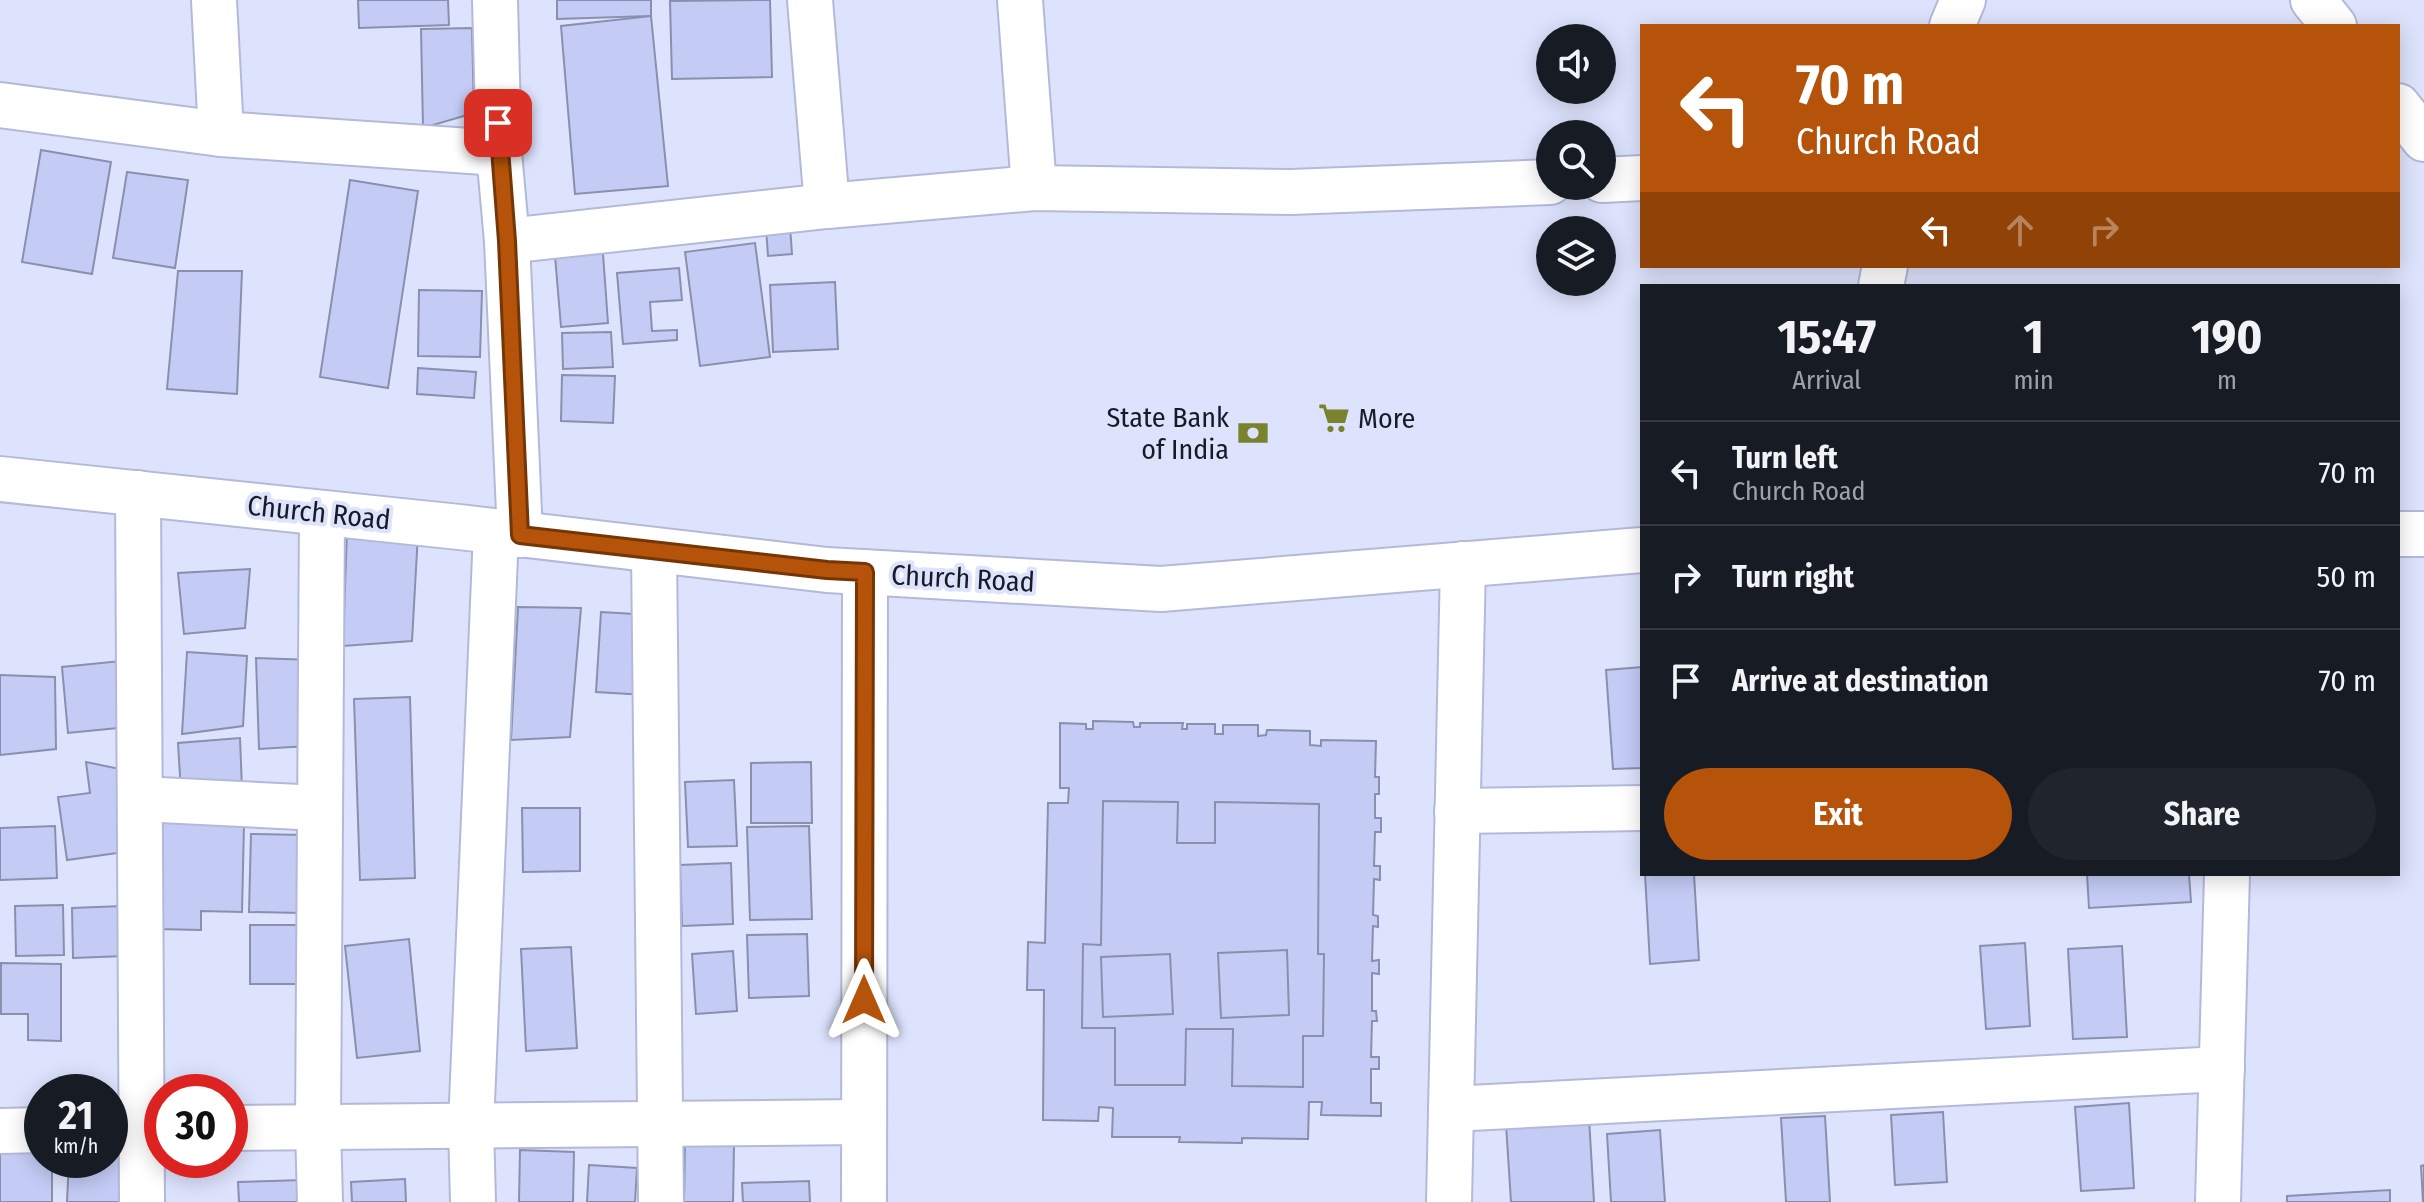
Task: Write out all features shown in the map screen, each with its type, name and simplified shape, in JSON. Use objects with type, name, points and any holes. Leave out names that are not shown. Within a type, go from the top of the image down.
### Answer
[{"type":"street","points":[[214,0],[221,134]]},
{"type":"street","points":[[473,1202],[471,1126],[508,533],[507,241],[499,153],[495,0]]},
{"type":"street","points":[[810,0],[827,206]]},
{"type":"street","points":[[1020,0],[1034,188]]},
{"type":"street","points":[[2313,0],[2332,24]]},
{"type":"street","points":[[0,105],[221,134],[499,153]]},
{"type":"street","points":[[2400,109],[2424,139]]},
{"type":"street","points":[[1616,179],[1640,178]]},
{"type":"street","points":[[507,241],[827,206],[1034,188],[1291,192],[1536,183]]},
{"type":"street","name":"Church Road","points":[[0,479],[827,570],[1161,589],[1640,550]]},
{"type":"street","points":[[138,493],[138,1129],[142,1202]]},
{"type":"street","points":[[320,1202],[322,513]]},
{"type":"street","points":[[2400,534],[2424,534]]},
{"type":"street","points":[[654,550],[661,1202]]},
{"type":"street","points":[[1449,1202],[1463,564]]},
{"type":"street","points":[[864,1202],[865,572]]},
{"type":"street","points":[[140,799],[320,808]]},
{"type":"street","points":[[1457,811],[1640,808]]},
{"type":"street","points":[[2218,1202],[2227,876]]},
{"type":"street","points":[[1451,1109],[2222,1069]]},
{"type":"street","points":[[248,1128],[864,1122]]},
{"type":"street","points":[[0,1131],[24,1130]]},
{"type":"building","points":[[358,0],[448,0],[449,25],[359,28]]},
{"type":"building","points":[[557,0],[651,0],[651,16],[557,19]]},
{"type":"building","points":[[770,0],[772,77],[672,79],[670,1]]},
{"type":"building","points":[[651,16],[668,186],[575,194],[561,26]]},
{"type":"building","points":[[472,28],[474,113],[423,128],[421,29]]},
{"type":"building","points":[[41,150],[111,162],[92,274],[22,262]]},
{"type":"building","points":[[127,172],[188,180],[175,268],[113,258]]},
{"type":"building","points":[[350,180],[418,191],[388,388],[320,377]]},
{"type":"building","points":[[790,226],[792,254],[768,256],[766,228]]},
{"type":"building","points":[[602,240],[608,323],[561,327],[554,244]]},
{"type":"building","points":[[755,243],[770,357],[700,366],[685,252]]},
{"type":"building","points":[[679,268],[682,300],[650,302],[652,331],[677,330],[677,340],[623,344],[617,273]]},
{"type":"building","points":[[178,271],[242,271],[237,394],[167,389]]},
{"type":"building","points":[[835,282],[838,349],[773,352],[770,285]]},
{"type":"building","points":[[419,290],[482,291],[480,357],[418,356]]},
{"type":"building","points":[[611,332],[613,367],[563,369],[562,333]]},
{"type":"building","points":[[418,368],[476,372],[474,398],[417,394]]},
{"type":"building","points":[[562,375],[615,376],[613,423],[561,421]]},
{"type":"building","points":[[347,531],[418,533],[412,641],[343,646]]},
{"type":"building","points":[[250,569],[245,628],[184,634],[178,573]]},
{"type":"building","points":[[518,607],[581,608],[570,737],[511,740]]},
{"type":"building","points":[[601,612],[651,615],[646,695],[596,692]]},
{"type":"building","points":[[187,652],[247,656],[243,726],[182,734]]},
{"type":"building","points":[[256,658],[313,660],[308,746],[259,749]]},
{"type":"building","points":[[121,661],[128,727],[68,733],[62,667]]},
{"type":"building","points":[[1640,667],[1640,768],[1613,769],[1606,670]]},
{"type":"building","points":[[0,675],[55,677],[56,749],[0,755]]},
{"type":"building","points":[[410,697],[415,878],[360,880],[354,699]]},
{"type":"building","points":[[1093,721],[1133,722],[1134,727],[1140,727],[1140,723],[1183,723],[1182,729],[1187,729],[1187,724],[1215,724],[1215,734],[1223,734],[1223,725],[1258,725],[1258,736],[1266,735],[1267,730],[1310,731],[1310,745],[1321,746],[1321,740],[1376,741],[1375,777],[1379,777],[1379,794],[1375,794],[1375,818],[1381,818],[1381,832],[1375,832],[1374,866],[1380,866],[1380,880],[1374,879],[1373,915],[1378,916],[1378,927],[1373,926],[1372,961],[1379,960],[1379,974],[1372,973],[1372,1011],[1376,1011],[1377,1021],[1372,1021],[1371,1057],[1379,1057],[1379,1069],[1371,1069],[1371,1103],[1381,1103],[1381,1116],[1321,1115],[1322,1102],[1309,1102],[1308,1139],[1242,1138],[1242,1143],[1179,1142],[1180,1137],[1112,1137],[1113,1108],[1099,1107],[1098,1121],[1043,1120],[1044,990],[1027,990],[1028,942],[1045,943],[1048,803],[1068,803],[1069,788],[1060,788],[1060,723],[1086,724],[1086,729],[1093,729]]},
{"type":"building","points":[[240,738],[242,789],[181,792],[178,743]]},
{"type":"building","points":[[86,762],[120,769],[132,851],[67,860],[58,797],[90,793]]},
{"type":"building","points":[[811,762],[812,823],[751,823],[751,763]]},
{"type":"building","points":[[734,780],[737,846],[688,847],[685,782]]},
{"type":"building","points":[[1103,801],[1178,802],[1177,843],[1215,843],[1215,802],[1319,804],[1318,954],[1324,954],[1323,1036],[1303,1036],[1303,1087],[1232,1086],[1233,1029],[1186,1029],[1185,1085],[1115,1085],[1115,1028],[1082,1028],[1083,944],[1101,945]]},
{"type":"building","points":[[522,808],[580,808],[580,871],[523,872]]},
{"type":"building","points":[[159,821],[244,824],[242,912],[201,911],[201,930],[156,929]]},
{"type":"building","points":[[55,826],[57,878],[0,880],[0,828]]},
{"type":"building","points":[[809,826],[812,919],[750,920],[747,827]]},
{"type":"building","points":[[251,834],[304,835],[302,913],[249,912]]},
{"type":"building","points":[[731,863],[733,924],[682,926],[680,865]]},
{"type":"building","points":[[1645,876],[1694,876],[1699,960],[1650,964]]},
{"type":"building","points":[[2087,876],[2189,876],[2191,902],[2089,908]]},
{"type":"building","points":[[63,905],[64,955],[16,956],[15,906]]},
{"type":"building","points":[[123,906],[125,956],[73,958],[72,908]]},
{"type":"building","points":[[250,925],[307,925],[307,984],[250,984]]},
{"type":"building","points":[[807,934],[809,996],[749,998],[747,935]]},
{"type":"building","points":[[409,939],[420,1051],[357,1058],[345,946]]},
{"type":"building","points":[[2025,943],[2030,1026],[1986,1029],[1980,946]]},
{"type":"building","points":[[2122,946],[2127,1037],[2073,1039],[2068,949]]},
{"type":"building","points":[[571,947],[577,1048],[526,1051],[521,949]]},
{"type":"building","points":[[1287,950],[1289,1015],[1221,1018],[1218,953]]},
{"type":"building","points":[[733,951],[737,1011],[696,1014],[692,954]]},
{"type":"building","points":[[1170,954],[1173,1014],[1103,1017],[1101,957]]},
{"type":"building","points":[[1,963],[61,964],[61,1041],[28,1040],[28,1014],[1,1014]]},
{"type":"building","points":[[2129,1103],[2134,1188],[2081,1191],[2075,1107]]},
{"type":"building","points":[[1943,1112],[1947,1182],[1895,1185],[1891,1115]]},
{"type":"building","points":[[1825,1116],[1830,1202],[1786,1202],[1781,1118]]},
{"type":"building","points":[[1589,1118],[1594,1202],[1511,1202],[1506,1124]]},
{"type":"building","points":[[1660,1130],[1665,1202],[1611,1202],[1607,1134]]},
{"type":"building","points":[[685,1144],[734,1145],[733,1202],[684,1202]]},
{"type":"building","points":[[0,1147],[24,1149],[24,1178],[52,1178],[52,1202],[0,1202]]},
{"type":"building","points":[[520,1150],[574,1152],[573,1202],[519,1202]]},
{"type":"building","points":[[589,1165],[637,1168],[635,1202],[587,1202]]},
{"type":"building","points":[[2424,1165],[2424,1202],[2423,1202],[2421,1166]]},
{"type":"building","points":[[68,1178],[127,1178],[127,1202],[67,1202]]},
{"type":"building","points":[[405,1179],[406,1202],[352,1202],[351,1182]]},
{"type":"building","points":[[304,1180],[305,1202],[239,1202],[238,1182]]},
{"type":"building","points":[[809,1181],[810,1202],[743,1202],[742,1183]]},
{"type":"building","points":[[2390,1190],[2390,1202],[2287,1202],[2287,1196]]},
{"type":"place","name":"More","points":[[1334,418]]},
{"type":"place","name":"State Bank of India","points":[[1253,433]]},
{"type":"route","points":[[498,123],[507,241],[520,535],[865,572],[864,1000]]}]
